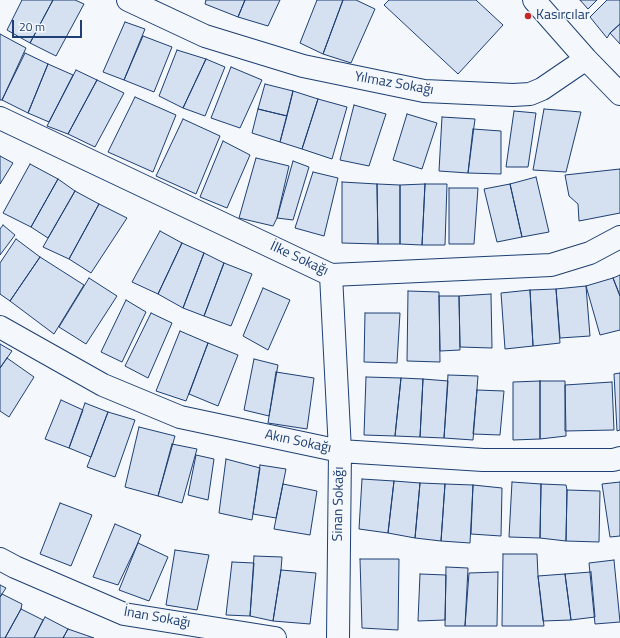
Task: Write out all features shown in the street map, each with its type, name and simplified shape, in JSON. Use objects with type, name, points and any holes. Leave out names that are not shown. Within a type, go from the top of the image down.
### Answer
[{"type":"street","name":"Yılmaz Sokağı","points":[[128,0],[205,36],[304,66],[424,91],[513,95],[530,94],[542,89],[586,59]]},
{"type":"street","points":[[534,0],[586,59],[620,94]]},
{"type":"street","name":"İlke Sokağı","points":[[0,118],[331,275],[551,265],[590,253],[620,237]]},
{"type":"street","name":"Sinan Sokağı","points":[[331,275],[340,451],[338,638]]},
{"type":"street","name":"Akın Sokağı","points":[[0,326],[103,385],[180,417],[340,451],[483,460],[613,460],[620,458]]},
{"type":"street","name":"İnan Sokağı","points":[[0,560],[124,614],[275,638]]},
{"type":"building","points":[[22,0],[53,0],[30,43],[7,30]]},
{"type":"building","points":[[53,0],[75,0],[84,4],[56,56],[30,43]]},
{"type":"building","points":[[206,0],[245,0],[238,17],[205,4]]},
{"type":"building","points":[[245,0],[280,0],[268,26],[238,17]]},
{"type":"building","points":[[317,0],[343,0],[323,54],[300,43]]},
{"type":"building","points":[[343,0],[356,0],[375,9],[351,63],[323,54]]},
{"type":"building","points":[[389,0],[476,0],[503,25],[458,74],[384,5]]},
{"type":"building","points":[[580,0],[597,0],[588,9]]},
{"type":"building","points":[[607,0],[620,0],[620,24],[610,33],[607,38],[590,17]]},
{"type":"building","points":[[125,22],[145,29],[124,80],[103,72]]},
{"type":"building","points":[[620,24],[620,44],[610,33]]},
{"type":"building","points":[[0,34],[26,48],[2,100],[0,100]]},
{"type":"building","points":[[143,36],[172,47],[154,92],[124,80]]},
{"type":"building","points":[[177,50],[206,59],[183,108],[159,96]]},
{"type":"building","points":[[25,53],[48,64],[28,113],[2,100]]},
{"type":"building","points":[[206,59],[225,67],[205,116],[183,108]]},
{"type":"building","points":[[48,64],[73,75],[49,122],[28,113]]},
{"type":"building","points":[[231,67],[262,80],[240,128],[211,118]]},
{"type":"building","points":[[76,70],[97,80],[68,134],[47,126]]},
{"type":"building","points":[[97,80],[124,93],[95,147],[68,134]]},
{"type":"building","points":[[265,84],[293,91],[287,116],[258,109]]},
{"type":"building","points":[[293,91],[318,99],[302,149],[280,142]]},
{"type":"building","points":[[135,97],[176,115],[153,172],[108,152]]},
{"type":"building","points":[[318,99],[347,107],[332,159],[302,149]]},
{"type":"building","points":[[354,105],[386,114],[369,166],[340,160]]},
{"type":"building","points":[[258,109],[287,116],[280,142],[252,133]]},
{"type":"building","points":[[544,109],[581,112],[566,172],[533,170]]},
{"type":"building","points":[[514,111],[536,113],[528,167],[506,167]]},
{"type":"building","points":[[407,114],[437,123],[422,169],[393,160]]},
{"type":"building","points":[[442,117],[475,119],[468,173],[439,171]]},
{"type":"building","points":[[183,119],[220,136],[196,194],[156,176]]},
{"type":"building","points":[[473,129],[501,131],[501,174],[468,173]]},
{"type":"building","points":[[223,141],[250,155],[227,208],[200,197]]},
{"type":"building","points":[[0,156],[13,163],[0,184]]},
{"type":"building","points":[[256,158],[289,166],[277,218],[273,226],[239,218]]},
{"type":"building","points":[[293,161],[309,167],[293,220],[277,218]]},
{"type":"building","points":[[30,164],[58,179],[31,227],[3,213]]},
{"type":"building","points":[[620,169],[620,213],[579,221],[578,204],[569,196],[565,175]]},
{"type":"building","points":[[313,172],[338,178],[324,236],[295,228]]},
{"type":"building","points":[[536,177],[549,232],[522,237],[510,184]]},
{"type":"building","points":[[58,179],[75,191],[48,238],[31,227]]},
{"type":"building","points":[[342,182],[377,184],[378,244],[342,243]]},
{"type":"building","points":[[377,184],[400,185],[400,244],[378,244]]},
{"type":"building","points":[[425,184],[447,184],[445,245],[422,245]]},
{"type":"building","points":[[425,184],[422,245],[400,244],[400,185]]},
{"type":"building","points":[[510,184],[522,237],[497,242],[484,189]]},
{"type":"building","points":[[449,188],[478,188],[474,244],[449,244]]},
{"type":"building","points":[[75,191],[99,204],[69,259],[43,247]]},
{"type":"building","points":[[99,204],[127,218],[91,273],[69,259]]},
{"type":"building","points":[[3,225],[15,235],[0,255],[0,229]]},
{"type":"building","points":[[160,231],[182,243],[158,294],[132,282]]},
{"type":"building","points":[[16,239],[40,257],[10,301],[0,294],[0,263]]},
{"type":"building","points":[[182,243],[204,253],[183,308],[158,294]]},
{"type":"building","points":[[204,253],[224,263],[204,316],[183,308]]},
{"type":"building","points":[[40,257],[84,285],[54,334],[10,301]]},
{"type":"building","points":[[224,263],[252,274],[231,326],[204,316]]},
{"type":"building","points":[[620,275],[620,296],[613,278]]},
{"type":"building","points":[[89,278],[117,296],[86,344],[59,327]]},
{"type":"building","points":[[613,278],[620,296],[620,330],[600,335],[586,286]]},
{"type":"building","points":[[586,286],[590,336],[560,338],[556,289]]},
{"type":"building","points":[[263,288],[290,300],[268,350],[243,336]]},
{"type":"building","points":[[556,289],[560,343],[533,346],[530,290]]},
{"type":"building","points":[[530,290],[533,346],[505,349],[501,293]]},
{"type":"building","points":[[408,291],[439,292],[440,362],[407,361]]},
{"type":"building","points":[[491,294],[492,348],[460,347],[459,296]]},
{"type":"building","points":[[439,296],[459,296],[460,350],[440,351]]},
{"type":"building","points":[[126,300],[146,312],[122,362],[101,352]]},
{"type":"building","points":[[151,313],[172,323],[148,378],[125,366]]},
{"type":"building","points":[[365,313],[400,313],[397,363],[364,362]]},
{"type":"building","points":[[180,331],[208,343],[186,401],[156,391]]},
{"type":"building","points":[[208,343],[238,355],[218,406],[189,394]]},
{"type":"building","points":[[0,344],[12,351],[0,368]]},
{"type":"building","points":[[7,358],[34,377],[9,417],[0,411],[0,368]]},
{"type":"building","points":[[254,359],[278,365],[269,416],[244,410]]},
{"type":"building","points":[[276,372],[314,378],[307,429],[268,423]]},
{"type":"building","points":[[620,373],[620,430],[617,431],[614,374]]},
{"type":"building","points":[[448,375],[478,376],[473,440],[444,438]]},
{"type":"building","points":[[366,377],[401,378],[395,436],[364,435]]},
{"type":"building","points":[[401,378],[423,379],[420,437],[395,436]]},
{"type":"building","points":[[423,379],[448,381],[444,438],[420,437]]},
{"type":"building","points":[[540,381],[540,439],[513,440],[513,382]]},
{"type":"building","points":[[540,381],[565,381],[566,436],[540,439]]},
{"type":"building","points":[[612,382],[614,430],[565,431],[565,385]]},
{"type":"building","points":[[477,390],[504,391],[500,435],[473,434]]},
{"type":"building","points":[[61,400],[83,410],[69,448],[45,439]]},
{"type":"building","points":[[85,403],[108,412],[91,457],[69,448]]},
{"type":"building","points":[[108,412],[135,420],[115,477],[87,467]]},
{"type":"building","points":[[139,427],[175,436],[158,496],[125,487]]},
{"type":"building","points":[[172,444],[197,449],[182,503],[158,496]]},
{"type":"building","points":[[196,455],[214,459],[208,500],[188,495]]},
{"type":"building","points":[[226,459],[260,468],[252,520],[219,513]]},
{"type":"building","points":[[260,465],[286,469],[276,518],[253,514]]},
{"type":"building","points":[[362,479],[394,481],[388,533],[359,529]]},
{"type":"building","points":[[394,481],[420,483],[415,538],[388,533]]},
{"type":"building","points":[[512,482],[541,484],[540,538],[509,537]]},
{"type":"building","points":[[620,482],[620,536],[610,537],[602,484]]},
{"type":"building","points":[[420,483],[445,484],[441,541],[415,538]]},
{"type":"building","points":[[283,484],[317,491],[310,535],[274,529]]},
{"type":"building","points":[[445,484],[473,485],[470,543],[441,541]]},
{"type":"building","points":[[541,484],[566,485],[566,541],[540,538]]},
{"type":"building","points":[[473,485],[502,488],[501,536],[471,534]]},
{"type":"building","points":[[567,490],[600,491],[599,542],[566,541]]},
{"type":"building","points":[[60,503],[92,515],[71,566],[40,554]]},
{"type":"building","points":[[115,524],[141,535],[118,585],[93,577]]},
{"type":"building","points":[[138,543],[168,557],[149,601],[119,590]]},
{"type":"building","points":[[175,550],[209,555],[197,610],[166,605]]},
{"type":"building","points":[[503,554],[537,554],[544,626],[502,626]]},
{"type":"building","points":[[254,556],[282,557],[273,621],[250,616]]},
{"type":"building","points":[[360,559],[399,559],[398,630],[362,628]]},
{"type":"building","points":[[614,560],[620,622],[595,624],[589,563]]},
{"type":"building","points":[[232,562],[254,563],[250,616],[226,615]]},
{"type":"building","points":[[446,567],[468,568],[465,626],[445,626]]},
{"type":"building","points":[[281,570],[316,573],[310,624],[273,621]]},
{"type":"building","points":[[498,572],[497,626],[465,626],[469,573]]},
{"type":"building","points":[[591,572],[595,617],[571,620],[565,574]]},
{"type":"building","points":[[420,574],[446,575],[445,620],[418,621]]},
{"type":"building","points":[[565,574],[571,620],[543,621],[538,576]]},
{"type":"building","points":[[0,585],[6,588],[0,597]]},
{"type":"building","points":[[2,594],[22,604],[21,609],[5,638],[0,638],[0,597]]},
{"type":"building","points":[[21,609],[43,620],[34,638],[5,638]]},
{"type":"building","points":[[45,617],[68,629],[63,638],[34,638]]},
{"type":"building","points":[[68,629],[94,638],[63,638]]},
{"type":"place","name":"Kasırcılar","points":[[528,16]]}]
